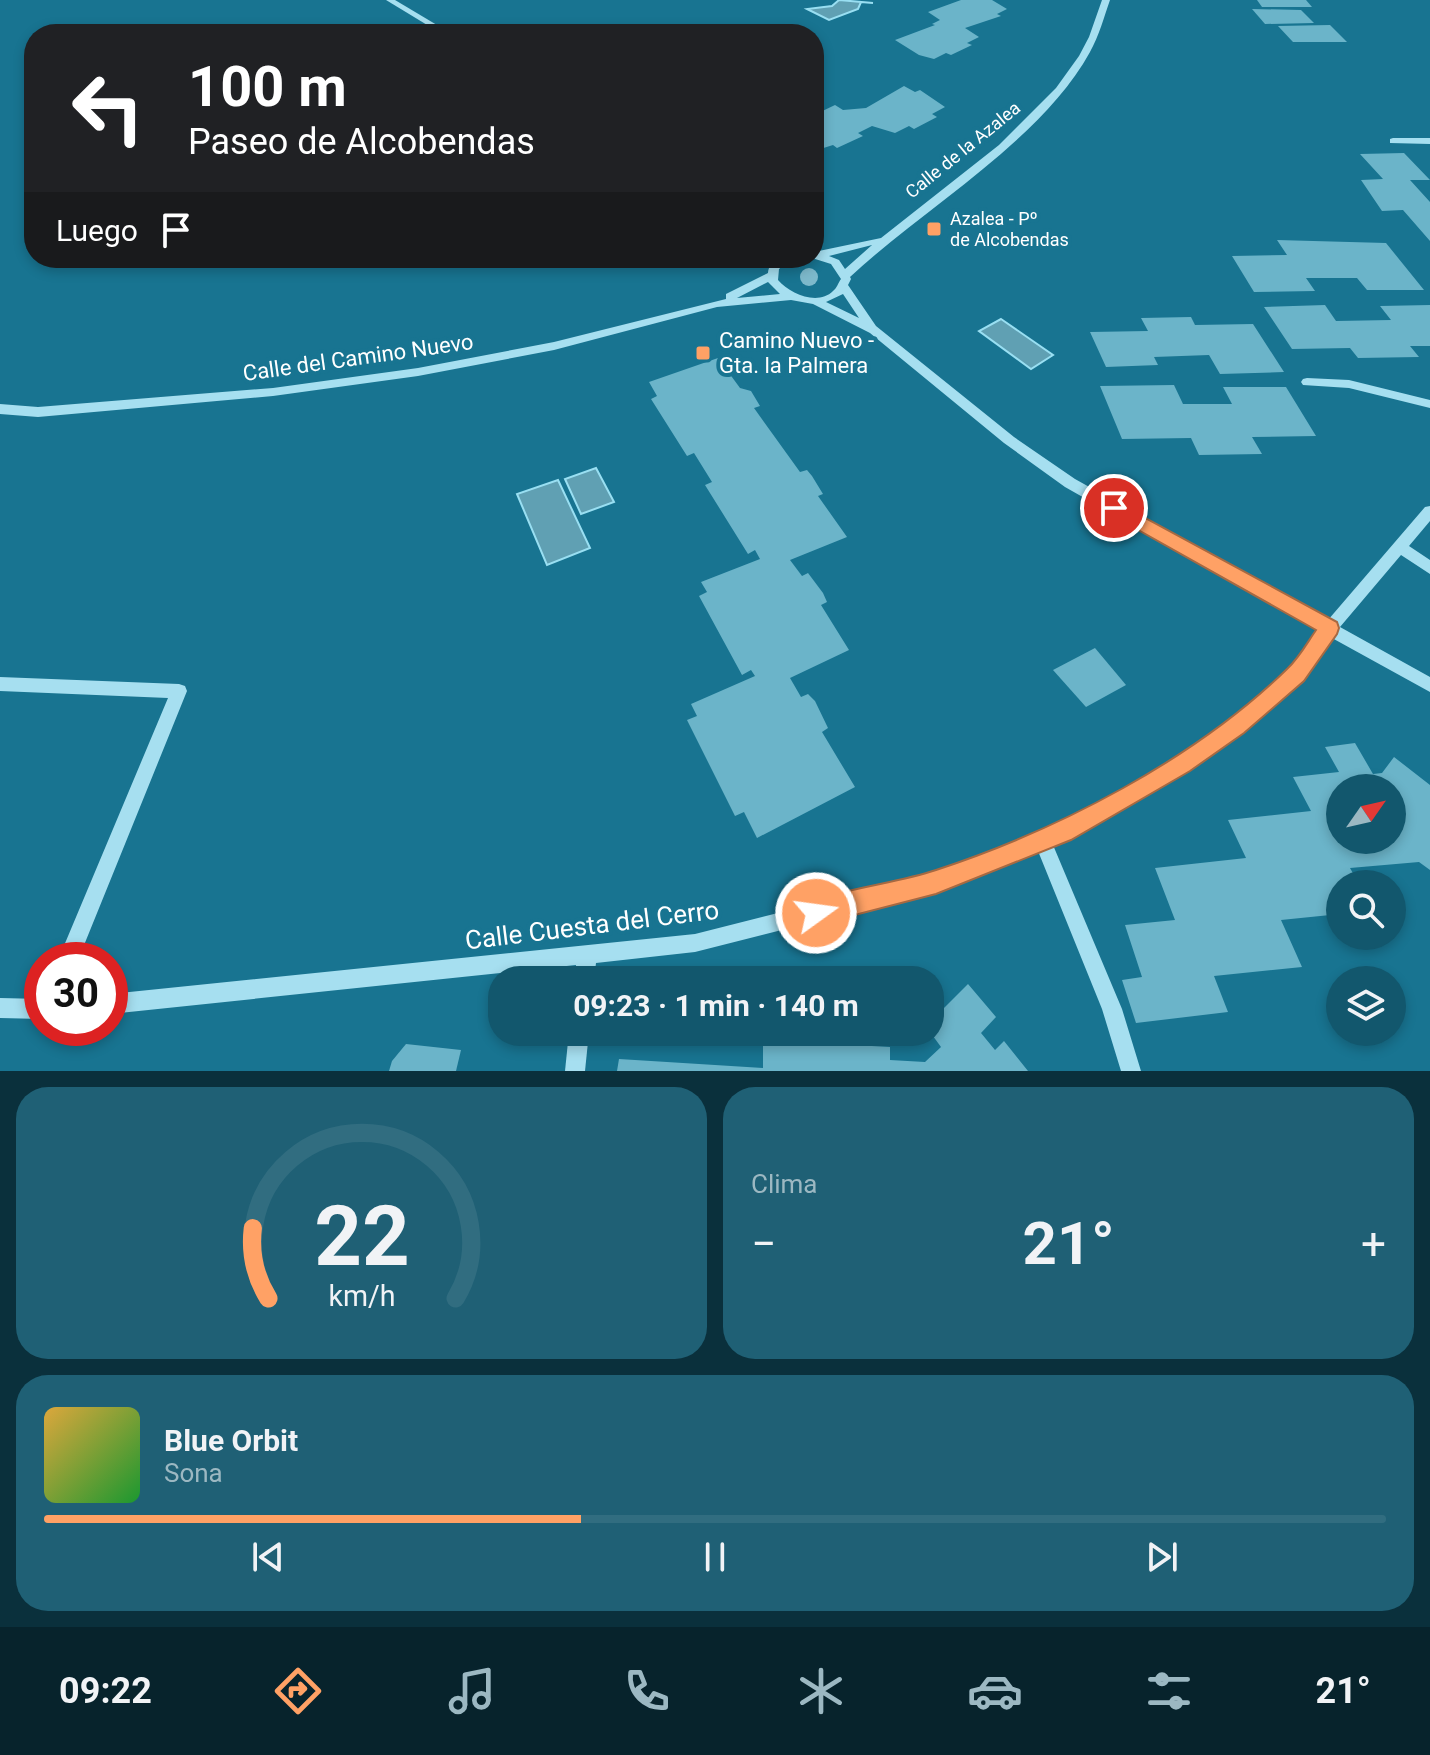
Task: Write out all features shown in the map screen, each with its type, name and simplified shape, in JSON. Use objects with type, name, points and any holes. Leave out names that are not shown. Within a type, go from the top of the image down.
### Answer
[{"type":"street","points":[[390,0],[431,24]]},
{"type":"street","name":"Calle de la Azalea","points":[[816,301],[833,296],[882,239],[1025,128],[1084,56],[1106,0]]},
{"type":"street","points":[[1393,141],[1430,141]]},
{"type":"street","name":"Calle de la Azalea","points":[[824,253],[882,239]]},
{"type":"street","points":[[824,258],[835,262],[874,330],[1009,440],[1070,483],[1430,685]]},
{"type":"street","name":"Calle del Camino Nuevo","points":[[717,303],[770,268]]},
{"type":"street","points":[[771,268],[778,288],[790,297]]},
{"type":"street","name":"Calle del Camino Nuevo","points":[[0,409],[38,412],[257,394],[418,372],[554,346],[717,303],[790,297],[816,301],[874,330]]},
{"type":"street","points":[[1307,382],[1349,384],[1430,404]]},
{"type":"street","name":"Calle Cuesta del Cerro","points":[[128,1002],[695,943],[936,882],[1042,840],[1183,763],[1236,726],[1297,674],[1330,628],[1430,511]]},
{"type":"street","points":[[1401,548],[1430,568]]},
{"type":"street","points":[[0,684],[179,691],[75,942]]},
{"type":"street","points":[[1042,840],[1112,1009],[1131,1071]]},
{"type":"street","points":[[586,966],[587,955]]},
{"type":"street","points":[[0,1008],[24,1009]]},
{"type":"street","points":[[575,1071],[578,1046]]},
{"type":"water","points":[[839,0],[873,3],[861,2],[858,9],[829,20],[807,9],[832,6]]},
{"type":"water","points":[[1001,319],[1053,355],[1031,369],[979,331]]},
{"type":"water","points":[[596,468],[614,502],[581,514],[565,479]]},
{"type":"water","points":[[558,480],[590,548],[547,565],[517,494]]},
{"type":"building","points":[[961,0],[992,0],[1007,9],[997,14],[1001,16],[965,28],[979,37],[967,43],[972,45],[951,55],[946,53],[934,59],[919,55],[895,40],[935,25],[932,24],[940,20],[928,12]]},
{"type":"building","points":[[1257,0],[1306,0],[1312,7],[1262,7]]},
{"type":"building","points":[[1252,9],[1301,10],[1314,23],[1265,24]]},
{"type":"building","points":[[1330,25],[1347,42],[1293,42],[1278,26]]},
{"type":"building","points":[[904,86],[915,92],[920,90],[945,107],[932,114],[937,117],[914,129],[909,126],[895,133],[872,126],[858,133],[863,136],[837,148],[833,145],[824,148],[824,110],[835,105],[843,110],[866,108]]},
{"type":"building","points":[[1404,153],[1430,180],[1410,180],[1430,202],[1430,241],[1403,210],[1382,211],[1361,180],[1383,179],[1360,154]]},
{"type":"building","points":[[1277,240],[1386,243],[1424,290],[1367,290],[1357,278],[1306,278],[1315,291],[1254,292],[1232,256],[1287,255]]},
{"type":"building","points":[[1325,305],[1336,321],[1391,320],[1380,306],[1430,305],[1430,346],[1410,346],[1419,357],[1358,358],[1350,348],[1292,349],[1264,307]]},
{"type":"building","points":[[1191,317],[1195,325],[1253,324],[1284,372],[1220,374],[1209,355],[1154,357],[1158,365],[1106,367],[1090,332],[1148,331],[1141,318]]},
{"type":"building","points":[[718,358],[740,388],[751,391],[760,406],[754,408],[800,472],[807,470],[812,476],[823,494],[818,496],[847,537],[790,560],[802,576],[808,573],[823,593],[827,602],[821,605],[849,650],[790,678],[801,697],[808,694],[815,701],[828,728],[822,732],[855,787],[757,838],[744,812],[735,816],[687,720],[697,716],[691,704],[755,676],[751,670],[742,675],[699,596],[707,592],[701,582],[760,559],[755,550],[748,554],[705,485],[712,482],[694,453],[687,456],[651,399],[657,396],[649,382]]},
{"type":"building","points":[[1174,385],[1183,404],[1232,404],[1223,387],[1286,387],[1316,436],[1252,437],[1262,454],[1199,455],[1191,438],[1122,439],[1100,386]]},
{"type":"building","points":[[1095,648],[1126,685],[1086,707],[1053,670]]},
{"type":"building","points":[[1355,743],[1373,774],[1382,773],[1394,757],[1430,785],[1430,870],[1419,862],[1326,870],[1326,915],[1281,920],[1302,967],[1214,976],[1228,1012],[1136,1023],[1122,980],[1142,977],[1125,925],[1175,920],[1155,868],[1246,858],[1228,820],[1311,811],[1293,777],[1339,772],[1325,747]]},
{"type":"building","points":[[968,984],[996,1017],[981,1033],[995,1050],[1004,1041],[1028,1071],[617,1071],[619,1059],[763,1068],[763,1046],[890,1047],[890,1060],[925,1062],[940,1046],[944,1046],[944,1008]]},
{"type":"building","points":[[406,1044],[461,1050],[456,1071],[389,1071],[392,1061]]},
{"type":"place","name":"Azalea - Pº de Alcobendas","points":[[934,229]]},
{"type":"place","name":"Camino Nuevo - Gta. la Palmera","points":[[703,353]]},
{"type":"route","points":[[816,913],[936,882],[1063,832],[1183,763],[1236,726],[1297,674],[1330,628],[1114,508]]}]
